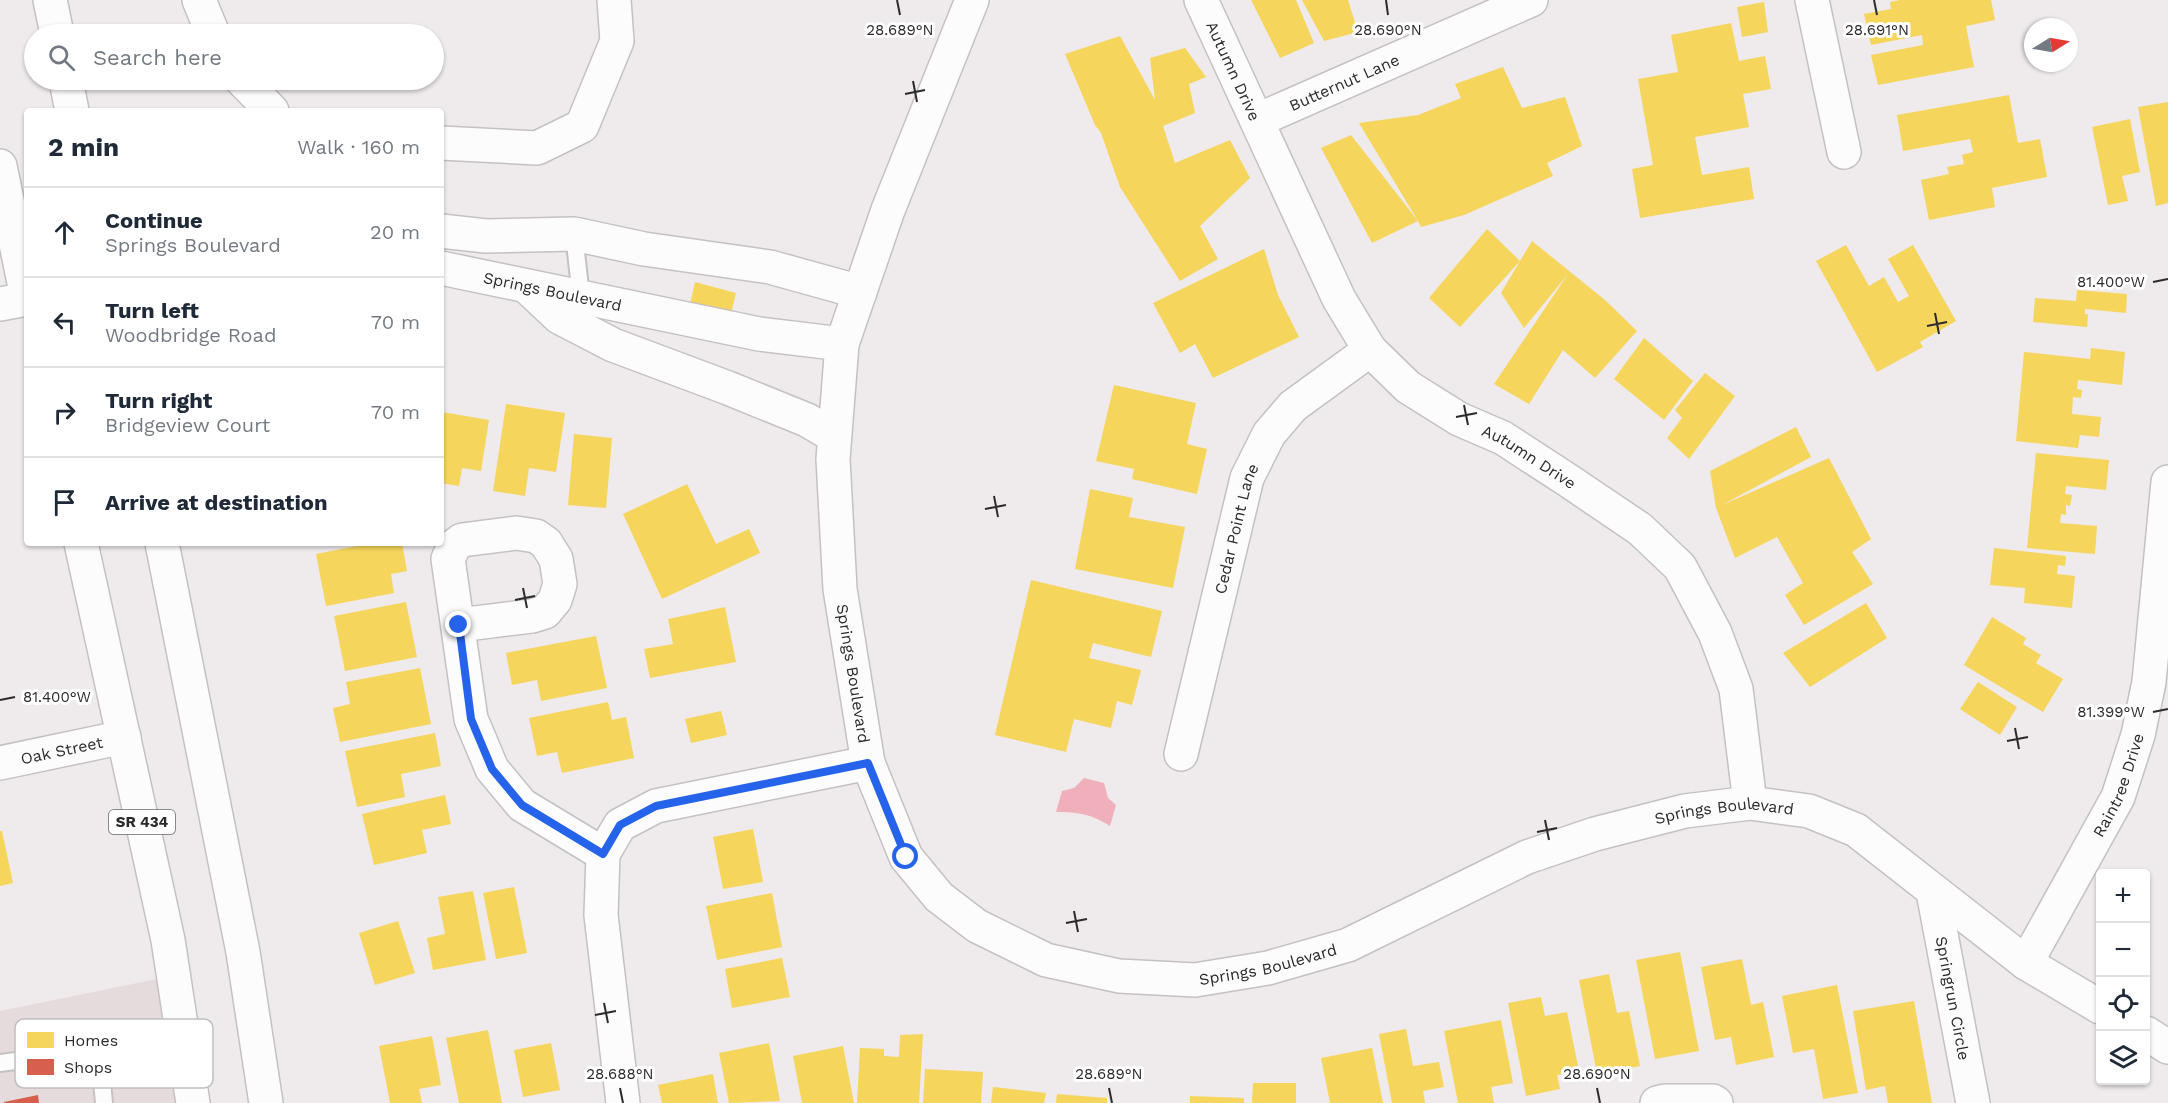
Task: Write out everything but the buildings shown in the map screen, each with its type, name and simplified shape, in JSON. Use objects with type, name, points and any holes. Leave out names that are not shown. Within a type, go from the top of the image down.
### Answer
[{"type":"street","points":[[50,0],[55,24]]},
{"type":"street","points":[[199,0],[209,24]]},
{"type":"street","points":[[444,143],[537,148],[582,126],[617,42],[614,0]]},
{"type":"street","name":"Springs Boulevard","points":[[972,0],[888,210],[842,344],[832,459],[840,589],[868,763],[906,857],[939,897],[977,926],[1046,960],[1119,976],[1195,980],[1268,968],[1348,945],[1527,857],[1595,834],[1685,811],[1750,803],[1809,811],[1856,830],[2026,963],[2096,1005]]},
{"type":"street","name":"Autumn Drive","points":[[1201,0],[1339,299],[1370,350],[1408,387],[1459,419],[1503,438],[1569,481],[1640,529],[1680,567],[1715,633],[1736,689],[1750,803]]},
{"type":"street","name":"Butternut Lane","points":[[1258,120],[1531,0]]},
{"type":"street","points":[[1812,0],[1844,152]]},
{"type":"street","points":[[68,90],[71,108]]},
{"type":"street","points":[[252,90],[269,108]]},
{"type":"street","points":[[0,166],[24,283]]},
{"type":"street","points":[[444,231],[486,236],[574,234],[644,249],[770,267],[860,292]]},
{"type":"street","name":"Springs Boulevard","points":[[444,269],[759,334],[842,344]]},
{"type":"street","points":[[526,286],[559,317],[613,345],[807,420],[834,436]]},
{"type":"street","points":[[0,304],[24,299]]},
{"type":"street","name":"Cedar Point Lane","points":[[1181,754],[1247,478],[1269,434],[1293,406],[1370,350]]},
{"type":"street","name":"Raintree Drive","points":[[2026,963],[2118,797],[2138,735],[2158,687],[2168,482]]},
{"type":"street","points":[[459,625],[531,616],[545,612],[555,600],[560,584],[556,559],[546,543],[536,536],[516,533],[447,542],[471,719],[492,769],[522,805],[603,854]]},
{"type":"street","name":"SR 434","points":[[82,546],[168,940],[180,1019]]},
{"type":"street","points":[[163,546],[243,952],[266,1103]]},
{"type":"street","name":"Oak Street","points":[[0,763],[124,737]]},
{"type":"street","points":[[623,1103],[601,915],[603,854],[620,825],[656,806],[868,763]]},
{"type":"street","name":"Springrun Circle","points":[[1933,892],[1973,1103]]},
{"type":"street","points":[[2150,1035],[2168,1047]]},
{"type":"street","name":"SR 434","points":[[191,1088],[193,1103]]},
{"type":"street","points":[[1657,1103],[1665,1101],[1716,1103]]},
{"type":"lane","points":[[574,234],[581,297]]},
{"type":"lane","points":[[0,1063],[15,1061]]},
{"type":"lane","points":[[103,1088],[104,1103]]},
{"type":"shaded area","points":[[1084,778],[1104,783],[1108,798],[1116,805],[1110,826],[1084,814],[1056,812],[1062,791],[1074,788]]},
{"type":"shaded area","points":[[157,979],[163,1019],[15,1019],[15,1088],[174,1088],[176,1103],[0,1103],[0,1011]]},
{"type":"route","points":[[459,625],[471,719],[492,769],[522,805],[603,854],[620,825],[656,806],[868,763],[906,857]]}]
